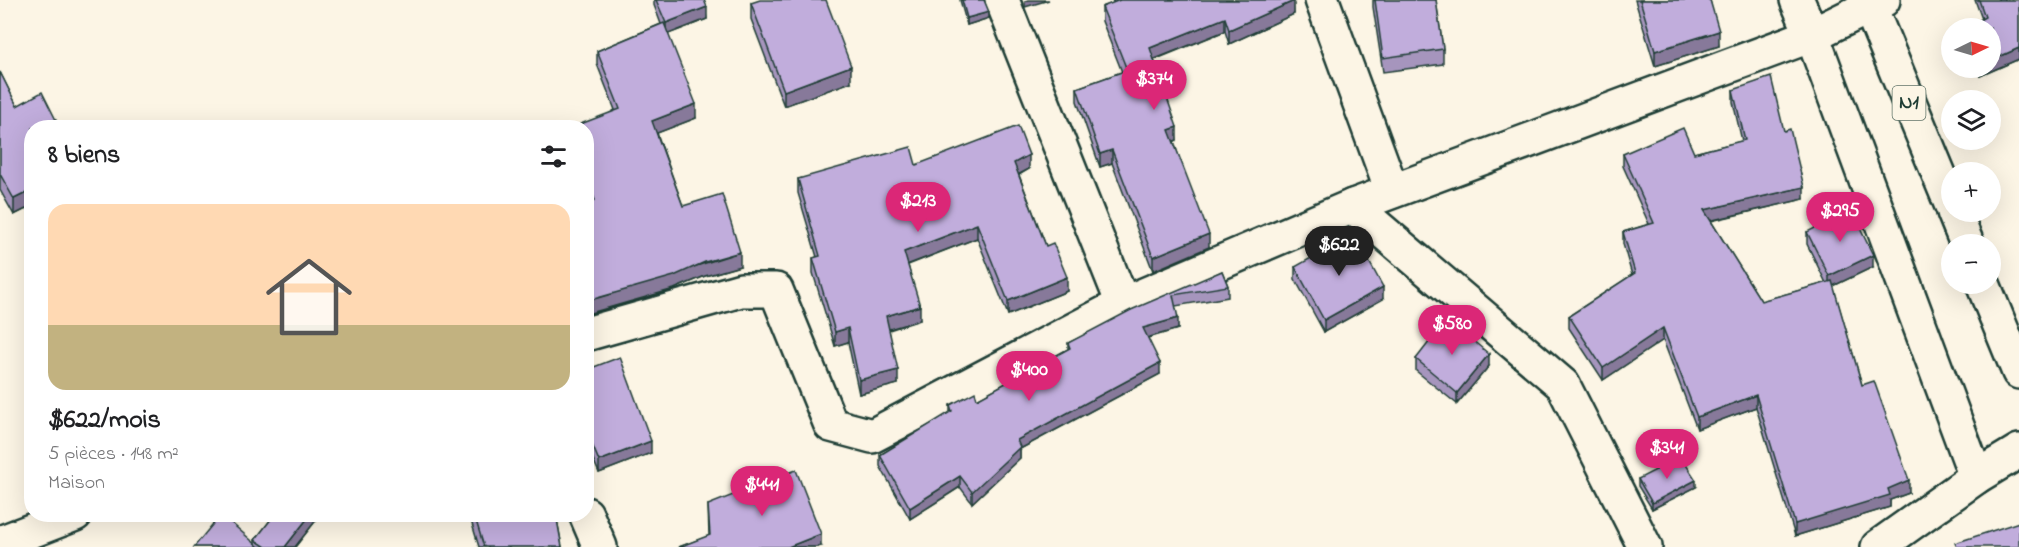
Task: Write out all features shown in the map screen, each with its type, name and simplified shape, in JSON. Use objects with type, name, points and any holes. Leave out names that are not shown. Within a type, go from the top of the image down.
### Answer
[{"type":"main road","points":[[1002,0],[1123,304]]},
{"type":"main road","points":[[1322,0],[1392,191]]},
{"type":"main road","points":[[1797,0],[1976,477]]},
{"type":"main road","points":[[594,332],[741,290],[776,290],[831,425],[872,436],[1123,304],[1353,206],[1812,35],[1873,2]]},
{"type":"main road","name":"N1","points":[[1873,2],[1941,178]]},
{"type":"main road","points":[[1353,206],[1563,385],[1645,547]]},
{"type":"main road","points":[[1987,294],[2019,372]]},
{"type":"main road","points":[[1878,547],[1976,477],[2019,451]]},
{"type":"main road","points":[[0,543],[54,522]]},
{"type":"main road","points":[[589,522],[600,547]]},
{"type":"building","points":[[656,0],[704,0],[707,7],[666,23]]},
{"type":"building","points":[[760,0],[826,0],[851,66],[784,91],[751,3]]},
{"type":"building","points":[[962,0],[984,0],[989,12],[967,18]]},
{"type":"building","points":[[1120,0],[1294,1],[1229,30],[1225,18],[1150,48],[1177,127],[1169,130],[1209,234],[1153,257],[1112,150],[1100,154],[1077,88],[1127,70],[1102,7]]},
{"type":"building","points":[[1375,0],[1436,0],[1443,49],[1383,58]]},
{"type":"building","points":[[1640,0],[1710,0],[1719,31],[1655,51]]},
{"type":"building","points":[[1979,0],[2019,0],[2019,48],[2001,56],[2001,18],[1983,18],[1985,17]]},
{"type":"building","points":[[664,23],[696,104],[652,121],[683,206],[722,194],[740,252],[705,262],[674,276],[594,299],[594,120],[591,120],[620,109],[597,51]]},
{"type":"building","points":[[0,72],[17,106],[42,92],[56,120],[24,120],[24,194],[14,199],[0,174]]},
{"type":"building","points":[[1771,77],[1784,131],[1790,129],[1804,187],[1704,210],[1761,301],[1832,281],[1862,385],[1874,381],[1909,480],[1888,489],[1890,495],[1795,524],[1756,395],[1697,417],[1663,328],[1603,368],[1569,316],[1635,273],[1623,232],[1654,223],[1623,154],[1683,128],[1694,153],[1745,140],[1733,90]]},
{"type":"building","points":[[1018,126],[1029,155],[1014,163],[1046,246],[1053,243],[1067,277],[1008,301],[977,224],[904,252],[920,306],[886,316],[898,370],[859,380],[848,328],[835,332],[813,258],[820,256],[798,179],[911,147],[916,165]]},
{"type":"building","points":[[1851,210],[1873,255],[1829,276],[1807,232]]},
{"type":"building","points":[[1354,234],[1383,287],[1324,320],[1295,267]]},
{"type":"building","points":[[1222,271],[1228,286],[1173,295],[1178,318],[1143,328],[1160,363],[1017,440],[1020,447],[972,492],[960,476],[910,508],[880,455],[952,411],[950,405],[975,392],[977,399],[1070,348],[1068,343],[1131,310]]},
{"type":"building","points":[[1447,319],[1489,354],[1457,393],[1416,359]]},
{"type":"building","points":[[620,357],[651,441],[599,461],[594,449],[594,367]]},
{"type":"building","points":[[1681,457],[1696,480],[1652,503],[1638,479]]},
{"type":"building","points":[[796,470],[821,534],[788,547],[679,547],[710,535],[708,505]]},
{"type":"building","points":[[214,522],[230,522],[259,547],[194,547]]},
{"type":"building","points":[[269,522],[305,522],[285,547],[266,547],[255,540]]},
{"type":"building","points":[[476,522],[557,522],[562,547],[484,547]]},
{"type":"building","points":[[2019,522],[2019,547],[1957,547],[1955,543]]}]
